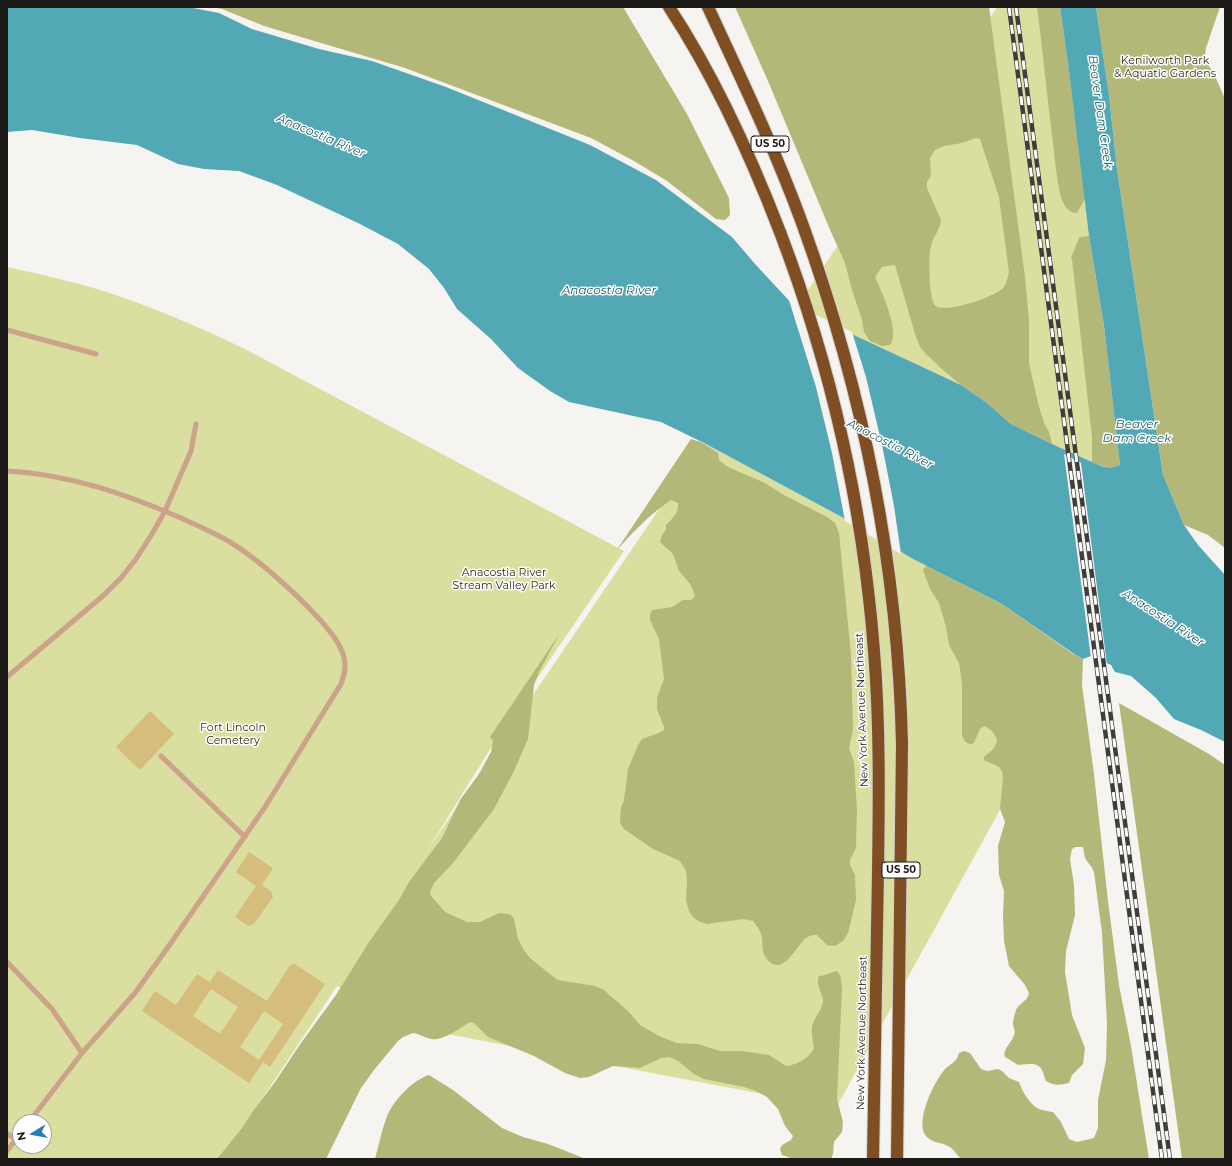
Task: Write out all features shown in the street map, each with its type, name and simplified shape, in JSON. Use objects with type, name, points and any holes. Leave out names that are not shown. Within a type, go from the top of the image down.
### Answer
[{"type":"highway","name":"New York Avenue Northeast","points":[[669,7],[704,65],[732,120],[766,197],[794,269],[834,405],[853,490],[866,568],[875,658],[879,767],[873,1156]]},
{"type":"highway","name":"US 50","points":[[708,7],[778,162],[802,222],[824,285],[848,366],[881,517],[891,581],[900,682],[902,744],[897,1159]]},
{"type":"lane","points":[[7,330],[96,354]]},
{"type":"lane","points":[[7,677],[104,595],[121,578],[152,534],[165,511],[191,451],[196,424]]},
{"type":"lane","points":[[7,471],[48,475],[120,493],[165,511],[230,542],[254,559],[291,590],[312,611],[335,640],[344,657],[345,665],[341,684],[291,767],[192,914],[135,993],[82,1053],[35,1114]]},
{"type":"lane","points":[[161,756],[245,837]]},
{"type":"lane","points":[[7,962],[52,1009],[82,1053]]},
{"type":"green space","points":[[213,7],[623,7],[687,114],[729,198],[730,215],[725,220],[716,219],[667,181],[591,138],[405,68],[264,26],[222,9]]},
{"type":"green space","points":[[735,7],[989,7],[1025,277],[1029,321],[1029,363],[1038,403],[1052,444],[1011,424],[987,403],[961,385],[926,354],[920,347],[915,334],[895,265],[882,267],[875,277],[889,311],[892,322],[893,339],[890,345],[882,346],[870,341],[864,332],[862,320],[845,263]],"holes":[[[976,138],[980,139],[999,197],[1009,272],[1007,281],[1002,289],[979,300],[956,307],[938,307],[934,304],[931,293],[930,251],[941,220],[927,188],[927,182],[931,176],[930,158],[935,150],[944,146],[962,143]]]},
{"type":"green space","points":[[997,7],[1060,7],[1089,236],[1101,466],[1052,444],[961,385],[796,308]]},
{"type":"green space","points":[[1037,7],[1060,7],[1085,199],[1077,213],[1068,210],[1062,200],[1059,187],[1055,165]]},
{"type":"green space","name":"Kenilworth Park & Aquatic Gardens","points":[[1096,7],[1220,7],[1206,48],[1205,56],[1206,61],[1215,76],[1225,99],[1225,548],[1208,535],[1184,525],[1163,475],[1117,169],[1109,95]]},
{"type":"green space","points":[[1089,236],[1104,326],[1119,455],[1120,465],[1113,467],[1106,467],[1092,462],[1092,437],[1071,258],[1079,238]]},
{"type":"green space","points":[[7,267],[57,278],[107,292],[177,318],[228,341],[624,551],[502,730],[427,851],[704,443],[851,522],[913,559],[971,588],[1083,659],[836,1108],[447,1034],[337,986],[222,1159],[7,1159]]},
{"type":"green space","points":[[691,439],[701,442],[718,453],[719,460],[728,467],[765,483],[784,495],[827,517],[835,523],[839,533],[851,654],[853,730],[849,748],[854,762],[857,810],[856,848],[850,860],[850,865],[855,875],[856,900],[848,933],[843,941],[835,946],[827,945],[817,935],[809,936],[787,960],[782,964],[777,965],[772,963],[764,955],[762,937],[753,921],[744,919],[707,924],[698,921],[693,917],[689,911],[686,900],[686,871],[680,861],[653,849],[624,829],[620,823],[621,808],[624,800],[628,769],[638,745],[642,739],[664,730],[657,709],[657,698],[664,679],[659,639],[650,620],[650,615],[652,610],[672,607],[683,600],[691,600],[695,596],[691,585],[679,571],[673,554],[660,542],[662,535],[666,530],[666,525],[676,513],[678,503],[671,500],[663,505],[616,551]]},
{"type":"green space","points":[[927,566],[1002,604],[1073,654],[1083,659],[1082,685],[1119,985],[1131,1046],[1149,1159],[961,1159],[950,1147],[928,1138],[923,1130],[922,1121],[931,1091],[945,1069],[956,1060],[959,1053],[964,1051],[970,1053],[981,1069],[987,1071],[998,1069],[1009,1078],[1019,1082],[1026,1096],[1034,1106],[1041,1110],[1053,1112],[1061,1122],[1069,1139],[1077,1142],[1094,1138],[1098,1128],[1098,1100],[1106,1060],[1107,1023],[1102,933],[1094,872],[1085,858],[1083,847],[1075,847],[1072,849],[1070,859],[1074,885],[1075,915],[1066,951],[1065,972],[1072,1015],[1085,1048],[1083,1064],[1072,1075],[1069,1083],[1057,1085],[1046,1081],[1039,1066],[1033,1064],[1019,1065],[1005,1057],[1005,1051],[1015,1034],[1013,1021],[1016,1010],[1027,998],[1029,993],[1025,985],[1009,966],[1004,941],[1004,891],[999,875],[998,846],[1005,822],[1000,809],[1003,777],[1002,771],[999,767],[984,760],[984,757],[995,747],[997,741],[991,730],[984,726],[980,729],[974,743],[972,744],[966,742],[962,735],[962,684],[959,663],[949,645],[946,627],[939,603],[930,589],[923,570]]},
{"type":"green space","points":[[560,633],[539,672],[534,685],[528,739],[514,771],[494,809],[453,863],[434,883],[430,892],[431,896],[445,912],[467,922],[480,922],[499,913],[511,915],[514,919],[518,939],[530,958],[558,980],[595,986],[604,990],[629,1012],[640,1025],[661,1037],[677,1043],[698,1044],[720,1051],[741,1051],[769,1055],[786,1066],[802,1061],[812,1052],[814,1048],[812,1026],[823,1004],[818,979],[819,976],[837,971],[841,977],[842,989],[837,1099],[843,1122],[842,1132],[834,1142],[831,1159],[794,1159],[782,1155],[780,1149],[782,1145],[791,1140],[793,1136],[785,1126],[778,1109],[767,1097],[744,1087],[704,1079],[694,1074],[678,1061],[670,1057],[661,1058],[640,1068],[613,1066],[589,1077],[580,1078],[565,1073],[534,1056],[488,1037],[474,1023],[470,1022],[451,1034],[441,1038],[432,1039],[413,1033],[398,1041],[361,1088],[326,1159],[217,1159],[242,1128],[336,995],[369,942],[399,900],[409,882],[442,838],[460,800],[479,774],[491,752],[493,741],[490,737]]},
{"type":"green space","points":[[1119,703],[1209,754],[1225,765],[1225,1159],[1182,1159]]},
{"type":"green space","points":[[429,1075],[453,1090],[502,1128],[586,1159],[375,1159],[384,1125],[391,1108],[405,1091],[423,1077]]},
{"type":"water","name":"Anacostia River","points":[[7,7],[188,7],[219,13],[252,29],[319,49],[372,61],[446,87],[590,145],[656,180],[732,237],[796,308],[961,385],[987,403],[1011,424],[1101,466],[1115,467],[1120,465],[1104,326],[1089,236],[1060,7],[1096,7],[1109,95],[1117,169],[1163,475],[1184,525],[1198,545],[1225,575],[1225,742],[1174,719],[1156,698],[1131,676],[1115,672],[1111,665],[1091,656],[1083,659],[1002,604],[913,559],[851,522],[704,443],[661,422],[569,402],[550,391],[518,368],[491,339],[457,309],[444,288],[429,269],[398,244],[360,224],[277,185],[239,171],[204,169],[178,164],[137,145],[32,130],[7,132]]},
{"type":"pier","points":[[788,297],[797,306],[852,332],[866,377],[882,445],[894,506],[901,554],[845,521],[832,453],[816,387]]},
{"type":"pier","points":[[1064,454],[1081,463],[1107,665],[1091,658]]},
{"type":"building","points":[[150,711],[174,734],[140,770],[116,747]]},
{"type":"building","points":[[249,852],[273,868],[262,885],[271,891],[273,897],[254,924],[248,926],[235,917],[256,886],[236,872]]},
{"type":"building","points":[[295,964],[325,984],[270,1067],[263,1062],[249,1083],[142,1011],[155,991],[176,1005],[197,974],[210,982],[218,970],[267,1001],[290,965]],"holes":[[[211,989],[238,1007],[220,1034],[193,1016]],[[264,1011],[283,1024],[259,1060],[240,1047]]]},
{"type":"railway","points":[[1009,7],[1162,1159]]},
{"type":"railway","points":[[1016,7],[1170,1159]]},
{"type":"water label","name":"Beaver Dam Creek","points":[[1100,112]]},
{"type":"water label","name":"Beaver Dam Creek","points":[[1137,431]]},
{"type":"park label","name":"Anacostia River Stream Valley Park","points":[[504,579]]},
{"type":"park label","name":"Fort Lincoln Cemetery","points":[[233,734]]}]
